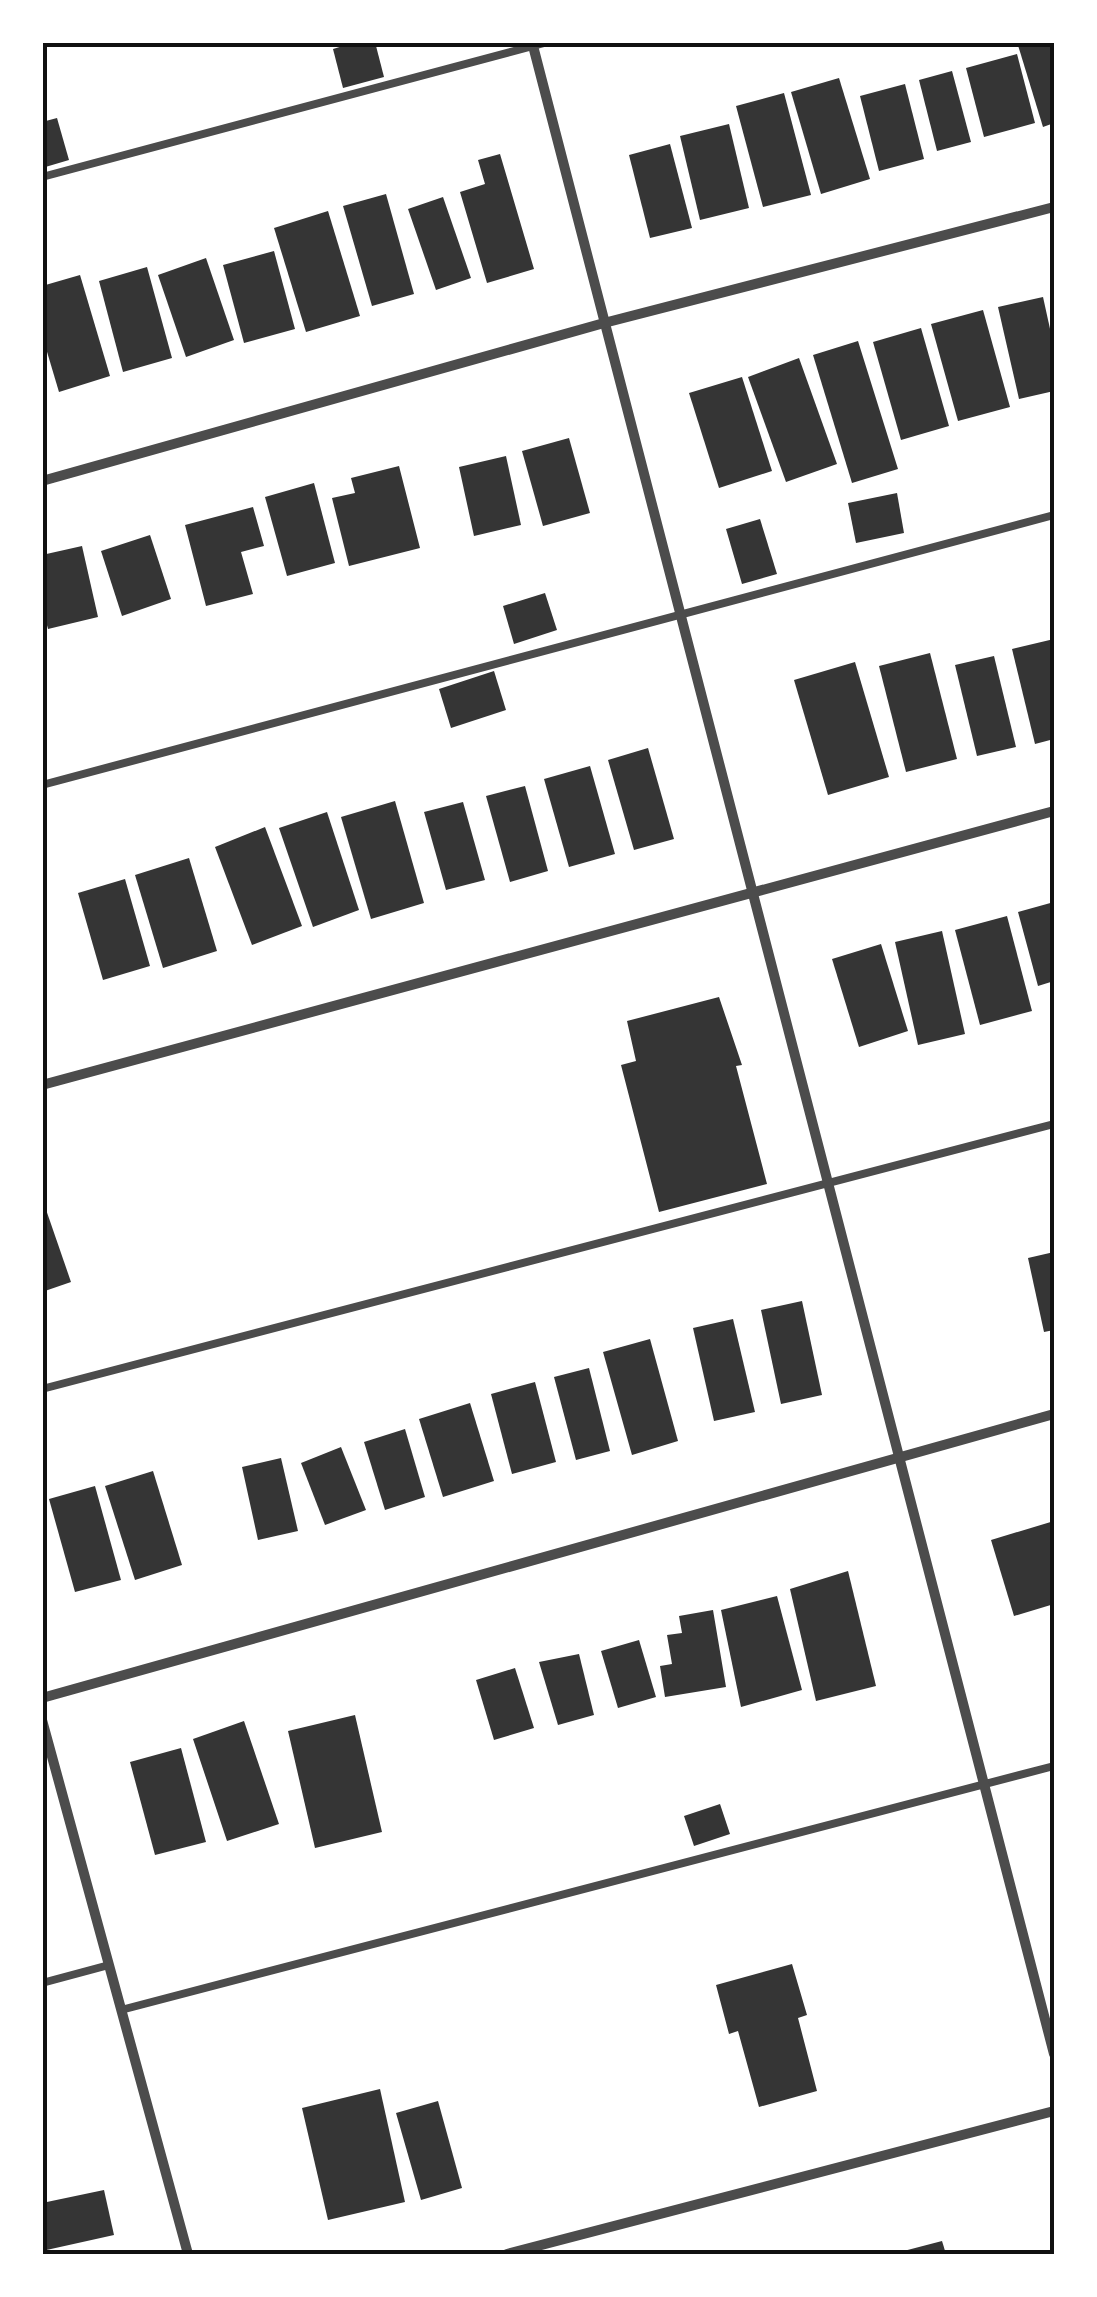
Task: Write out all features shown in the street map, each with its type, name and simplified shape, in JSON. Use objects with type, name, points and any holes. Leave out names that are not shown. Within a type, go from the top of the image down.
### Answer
[{"type":"street","points":[[532,44],[1054,2054]]},
{"type":"street","points":[[42,481],[604,323],[1054,207]]},
{"type":"street","points":[[42,1085],[1054,811]]},
{"type":"street","points":[[42,1698],[896,1455],[1054,1414]]},
{"type":"street","points":[[42,1720],[188,2254]]},
{"type":"street","points":[[507,2254],[1054,2111]]},
{"type":"lane","points":[[42,177],[548,42]]},
{"type":"lane","points":[[42,785],[1054,515]]},
{"type":"lane","points":[[42,1389],[1054,1124]]},
{"type":"lane","points":[[121,2010],[1054,1766]]},
{"type":"lane","points":[[42,1982],[109,1965]]},
{"type":"building","points":[[356,42],[375,42],[384,77],[343,88],[333,49]]},
{"type":"building","points":[[1017,42],[1054,42],[1054,123],[1043,127]]},
{"type":"building","points":[[1017,54],[1035,123],[984,137],[966,68]]},
{"type":"building","points":[[952,71],[971,142],[937,151],[919,80]]},
{"type":"building","points":[[839,78],[870,179],[821,194],[791,92]]},
{"type":"building","points":[[905,84],[924,159],[879,171],[860,96]]},
{"type":"building","points":[[784,93],[811,195],[763,207],[736,106]]},
{"type":"building","points":[[57,118],[69,160],[42,168],[42,122]]},
{"type":"building","points":[[729,124],[749,208],[700,220],[680,136]]},
{"type":"building","points":[[670,144],[692,228],[650,238],[629,155]]},
{"type":"building","points":[[500,154],[534,269],[487,283],[460,192],[485,184],[478,160]]},
{"type":"building","points":[[386,194],[414,294],[372,306],[343,206]]},
{"type":"building","points":[[443,197],[471,278],[436,290],[408,209]]},
{"type":"building","points":[[328,211],[360,316],[306,332],[274,228]]},
{"type":"building","points":[[274,251],[295,329],[244,343],[223,265]]},
{"type":"building","points":[[206,258],[234,340],[186,357],[158,275]]},
{"type":"building","points":[[147,267],[172,358],[123,372],[99,281]]},
{"type":"building","points":[[80,275],[110,376],[59,392],[42,335],[42,286]]},
{"type":"building","points":[[1043,297],[1054,347],[1054,391],[1019,399],[998,307]]},
{"type":"building","points":[[983,310],[1010,407],[958,421],[931,324]]},
{"type":"building","points":[[921,328],[949,426],[901,440],[873,342]]},
{"type":"building","points":[[858,341],[898,469],[852,483],[813,355]]},
{"type":"building","points":[[799,358],[837,464],[786,482],[748,377]]},
{"type":"building","points":[[742,377],[772,471],[719,488],[689,393]]},
{"type":"building","points":[[569,438],[590,513],[543,526],[522,451]]},
{"type":"building","points":[[506,456],[521,525],[474,536],[459,467]]},
{"type":"building","points":[[399,466],[420,548],[349,566],[332,498],[355,493],[351,478]]},
{"type":"building","points":[[314,483],[335,563],[287,576],[265,497]]},
{"type":"building","points":[[897,493],[904,533],[856,543],[848,503]]},
{"type":"building","points":[[253,507],[264,546],[241,552],[253,594],[206,606],[185,525]]},
{"type":"building","points":[[760,519],[777,574],[742,584],[726,529]]},
{"type":"building","points":[[150,535],[171,599],[122,616],[101,551]]},
{"type":"building","points":[[82,546],[98,617],[48,629],[42,606],[42,555]]},
{"type":"building","points":[[545,593],[557,630],[514,644],[503,606]]},
{"type":"building","points":[[1054,639],[1054,739],[1035,744],[1012,649]]},
{"type":"building","points":[[930,653],[957,759],[906,772],[879,666]]},
{"type":"building","points":[[994,656],[1016,747],[977,756],[955,665]]},
{"type":"building","points":[[855,662],[889,777],[828,795],[794,680]]},
{"type":"building","points":[[494,671],[506,710],[451,728],[439,689]]},
{"type":"building","points":[[648,748],[674,839],[634,850],[608,760]]},
{"type":"building","points":[[590,766],[615,854],[569,867],[544,779]]},
{"type":"building","points":[[525,786],[548,871],[510,882],[486,796]]},
{"type":"building","points":[[395,801],[424,903],[371,919],[341,817]]},
{"type":"building","points":[[463,802],[485,880],[446,890],[424,812]]},
{"type":"building","points":[[327,812],[359,910],[313,927],[279,828]]},
{"type":"building","points":[[265,827],[302,926],[252,945],[215,847]]},
{"type":"building","points":[[189,858],[217,951],[163,968],[135,875]]},
{"type":"building","points":[[125,879],[150,966],[103,980],[78,893]]},
{"type":"building","points":[[1054,902],[1054,981],[1038,986],[1018,912]]},
{"type":"building","points":[[1007,916],[1032,1011],[980,1025],[955,930]]},
{"type":"building","points":[[942,931],[965,1034],[918,1045],[895,942]]},
{"type":"building","points":[[881,944],[908,1031],[859,1047],[832,959]]},
{"type":"building","points":[[719,997],[742,1065],[736,1066],[767,1184],[659,1212],[621,1065],[636,1061],[627,1021]]},
{"type":"building","points":[[42,1198],[71,1282],[42,1292]]},
{"type":"building","points":[[1054,1252],[1054,1330],[1044,1332],[1028,1258]]},
{"type":"building","points":[[802,1301],[822,1395],[781,1404],[761,1310]]},
{"type":"building","points":[[733,1319],[755,1412],[714,1421],[693,1328]]},
{"type":"building","points":[[650,1339],[678,1441],[632,1455],[603,1352]]},
{"type":"building","points":[[589,1368],[610,1451],[576,1460],[554,1377]]},
{"type":"building","points":[[535,1382],[556,1462],[512,1474],[491,1394]]},
{"type":"building","points":[[470,1403],[494,1481],[443,1497],[419,1419]]},
{"type":"building","points":[[405,1429],[425,1497],[385,1510],[364,1442]]},
{"type":"building","points":[[341,1447],[366,1510],[325,1525],[301,1463]]},
{"type":"building","points":[[281,1458],[298,1531],[258,1540],[242,1467]]},
{"type":"building","points":[[153,1471],[182,1565],[135,1580],[105,1486]]},
{"type":"building","points":[[95,1486],[121,1580],[75,1592],[49,1499]]},
{"type":"building","points":[[1054,1521],[1054,1604],[1014,1616],[991,1540]]},
{"type":"building","points":[[848,1571],[876,1686],[816,1701],[790,1589]]},
{"type":"building","points":[[777,1596],[802,1690],[741,1707],[721,1610]]},
{"type":"building","points":[[713,1610],[726,1687],[665,1697],[660,1666],[672,1664],[667,1635],[682,1633],[679,1616]]},
{"type":"building","points":[[639,1640],[656,1697],[618,1708],[601,1651]]},
{"type":"building","points":[[579,1654],[594,1715],[558,1725],[539,1662]]},
{"type":"building","points":[[515,1668],[534,1728],[494,1740],[476,1680]]},
{"type":"building","points":[[355,1715],[382,1832],[315,1848],[288,1731]]},
{"type":"building","points":[[244,1721],[279,1824],[227,1841],[193,1739]]},
{"type":"building","points":[[181,1748],[206,1842],[155,1855],[130,1762]]},
{"type":"building","points":[[720,1804],[730,1834],[694,1846],[684,1816]]},
{"type":"building","points":[[792,1964],[807,2015],[798,2018],[817,2091],[759,2107],[738,2031],[729,2034],[716,1985]]},
{"type":"building","points":[[380,2089],[405,2202],[328,2220],[302,2108]]},
{"type":"building","points":[[438,2101],[462,2188],[421,2200],[396,2113]]},
{"type":"building","points":[[104,2190],[114,2235],[42,2251],[42,2203]]},
{"type":"building","points":[[942,2241],[946,2254],[896,2254],[896,2253]]}]
